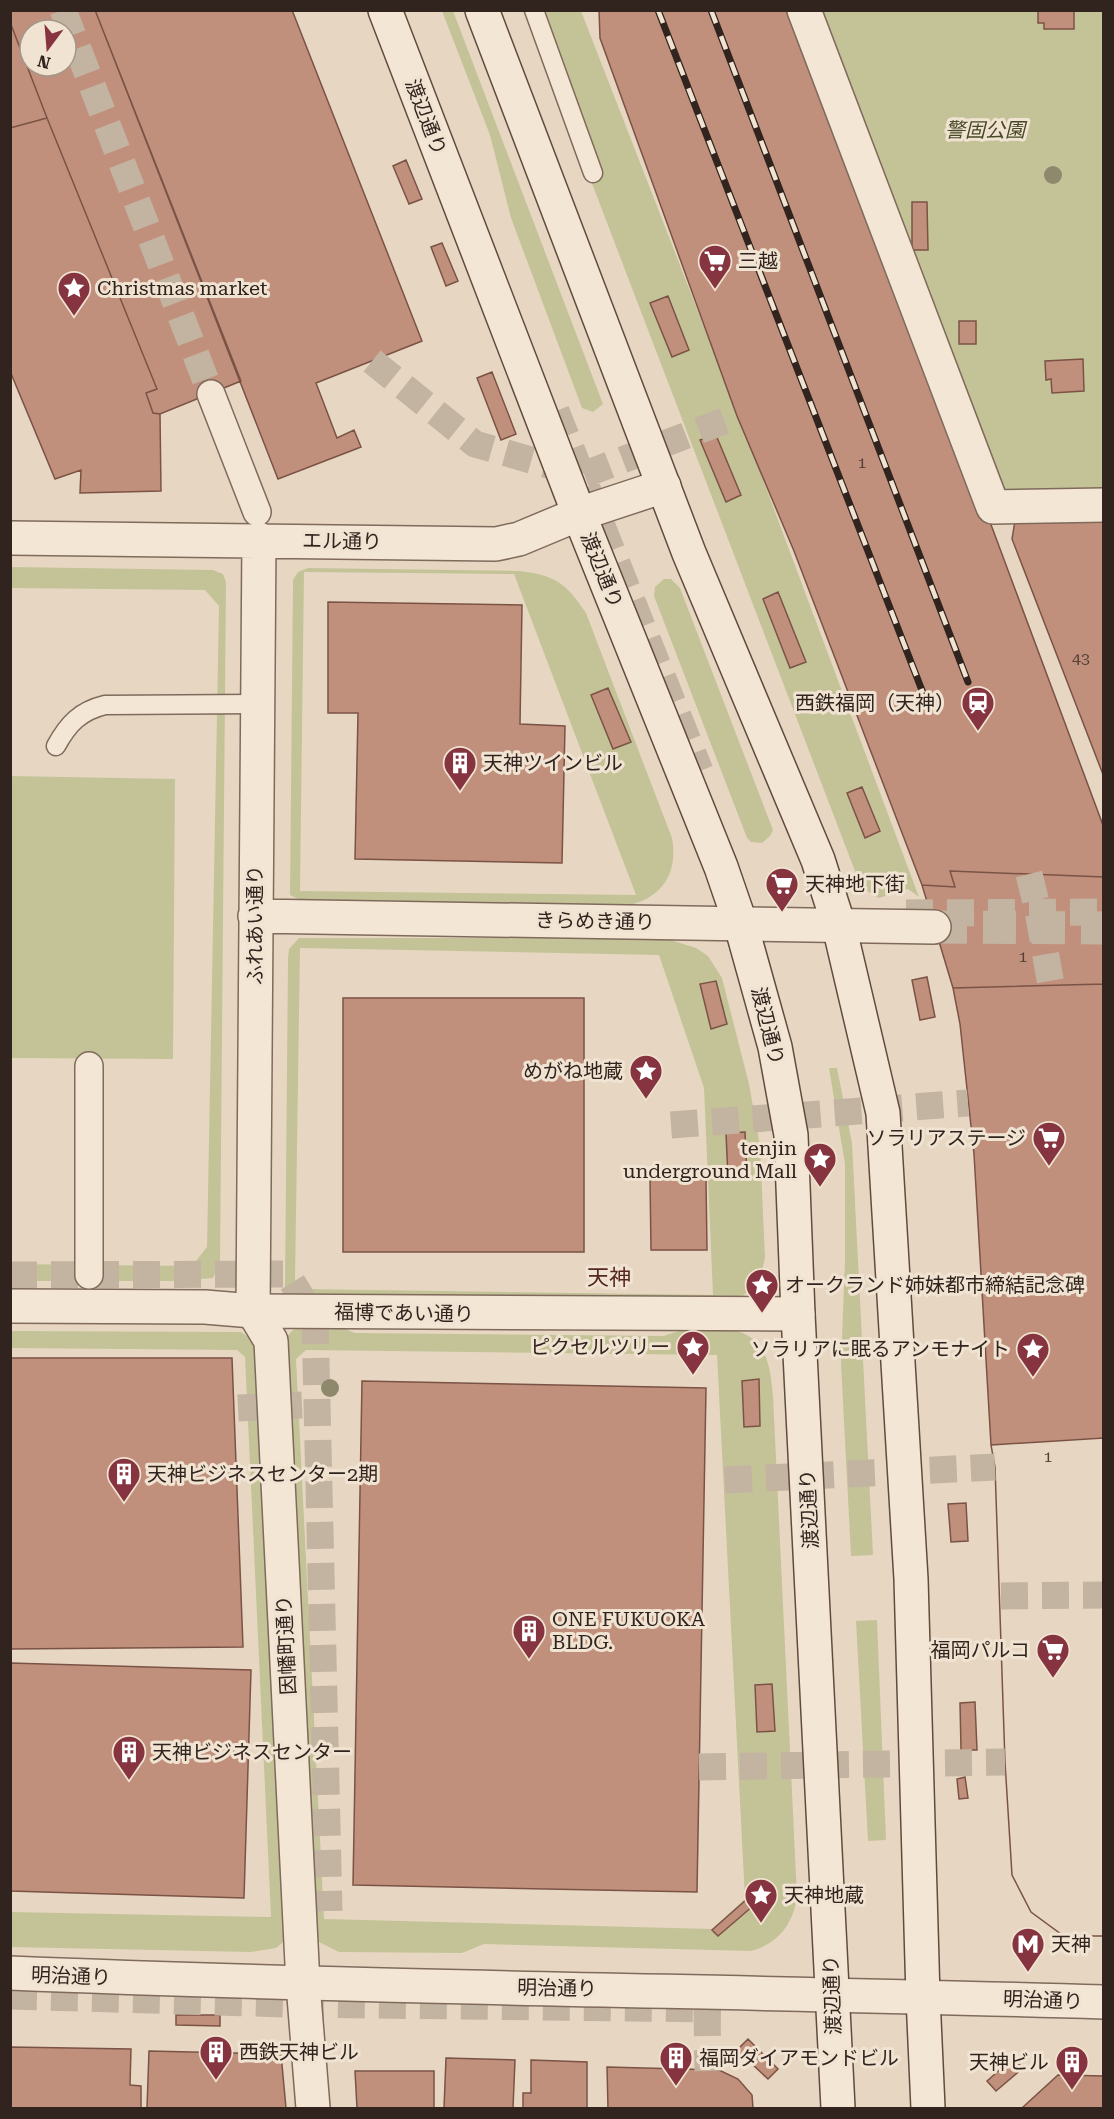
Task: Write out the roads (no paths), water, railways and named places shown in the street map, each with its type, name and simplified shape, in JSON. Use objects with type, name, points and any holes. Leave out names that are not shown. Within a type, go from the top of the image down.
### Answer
[{"type":"street","name":"渡辺通り","points":[[385,10],[579,514],[721,867],[741,925],[775,1047],[791,1135],[838,2109]]},
{"type":"street","points":[[482,10],[664,486],[818,860],[838,926],[883,1113],[912,1589],[922,1997],[928,2109]]},
{"type":"street","points":[[804,10],[993,507],[1104,505]]},
{"type":"street","points":[[211,394],[258,525]]},
{"type":"street","name":"エル通り","points":[[10,538],[258,525],[496,544],[519,539],[579,514],[664,486]]},
{"type":"street","name":"ふれあい通り","points":[[253,1311],[258,525]]},
{"type":"street","name":"きらめき通り","points":[[255,916],[934,927]]},
{"type":"street","points":[[89,1066],[89,1275]]},
{"type":"street","name":"福博であい通り","points":[[10,1306],[205,1307],[253,1311],[798,1314]]},
{"type":"street","name":"因幡町通り","points":[[253,1311],[270,1341],[303,1984],[313,2109]]},
{"type":"street","name":"明治通り","points":[[10,1973],[303,1984],[832,1993],[1104,2002]]},
{"type":"lane","points":[[534,10],[593,173]]},
{"type":"lane","points":[[56,747],[74,720],[87,709],[105,705],[257,704]]},
{"type":"tunnel","points":[[63,10],[211,394]]},
{"type":"tunnel","points":[[372,361],[475,444],[583,475],[737,416]]},
{"type":"tunnel","points":[[556,411],[700,771]]},
{"type":"tunnel","points":[[1029,874],[1051,985]]},
{"type":"tunnel","points":[[906,913],[1104,912]]},
{"type":"tunnel","points":[[934,927],[1104,928]]},
{"type":"tunnel","points":[[671,1125],[968,1103]]},
{"type":"tunnel","points":[[10,1275],[287,1274],[315,1319],[329,1911]]},
{"type":"tunnel","points":[[238,1408],[302,1405]]},
{"type":"tunnel","points":[[725,1480],[995,1467]]},
{"type":"tunnel","points":[[1001,1596],[1104,1595]]},
{"type":"tunnel","points":[[699,1767],[1005,1762]]},
{"type":"tunnel","points":[[10,1996],[286,2004],[721,2009]]},
{"type":"tunnel","points":[[707,2009],[708,2071]]},
{"type":"railway","points":[[658,10],[923,693]]},
{"type":"railway","points":[[711,10],[968,682]]},
{"type":"place","name":"三越","points":[[715,290]]},
{"type":"place","name":"Christmas market","points":[[74,317]]},
{"type":"place","name":"西鉄福岡（天神）","points":[[978,732]]},
{"type":"place","name":"天神ツインビル","points":[[460,792]]},
{"type":"place","name":"天神地下街","points":[[782,913]]},
{"type":"place","name":"めがね地蔵","points":[[646,1100]]},
{"type":"place","name":"ソラリアステージ","points":[[1049,1167]]},
{"type":"place","name":"tenjin underground Mall","points":[[820,1188]]},
{"type":"place","name":"オークランド姉妹都市締結記念碑","points":[[762,1314]]},
{"type":"place","name":"ピクセルツリー","points":[[693,1376]]},
{"type":"place","name":"ソラリアに眠るアンモナイト","points":[[1033,1378]]},
{"type":"place","name":"天神ビジネスセンター2期","points":[[124,1503]]},
{"type":"place","name":"ONE FUKUOKA BLDG.","points":[[529,1660]]},
{"type":"place","name":"福岡パルコ","points":[[1053,1679]]},
{"type":"place","name":"天神ビジネスセンター","points":[[129,1781]]},
{"type":"place","name":"天神地蔵","points":[[761,1924]]},
{"type":"place","name":"天神","points":[[1028,1973]]},
{"type":"place","name":"西鉄天神ビル","points":[[216,2081]]},
{"type":"place","name":"福岡ダイアモンドビル","points":[[676,2087]]},
{"type":"place","name":"天神ビル","points":[[1072,2091]]},
{"type":"district","name":"天神","points":[[609,1277]]},
{"type":"park label","name":"警固公園","points":[[985,130]]}]
